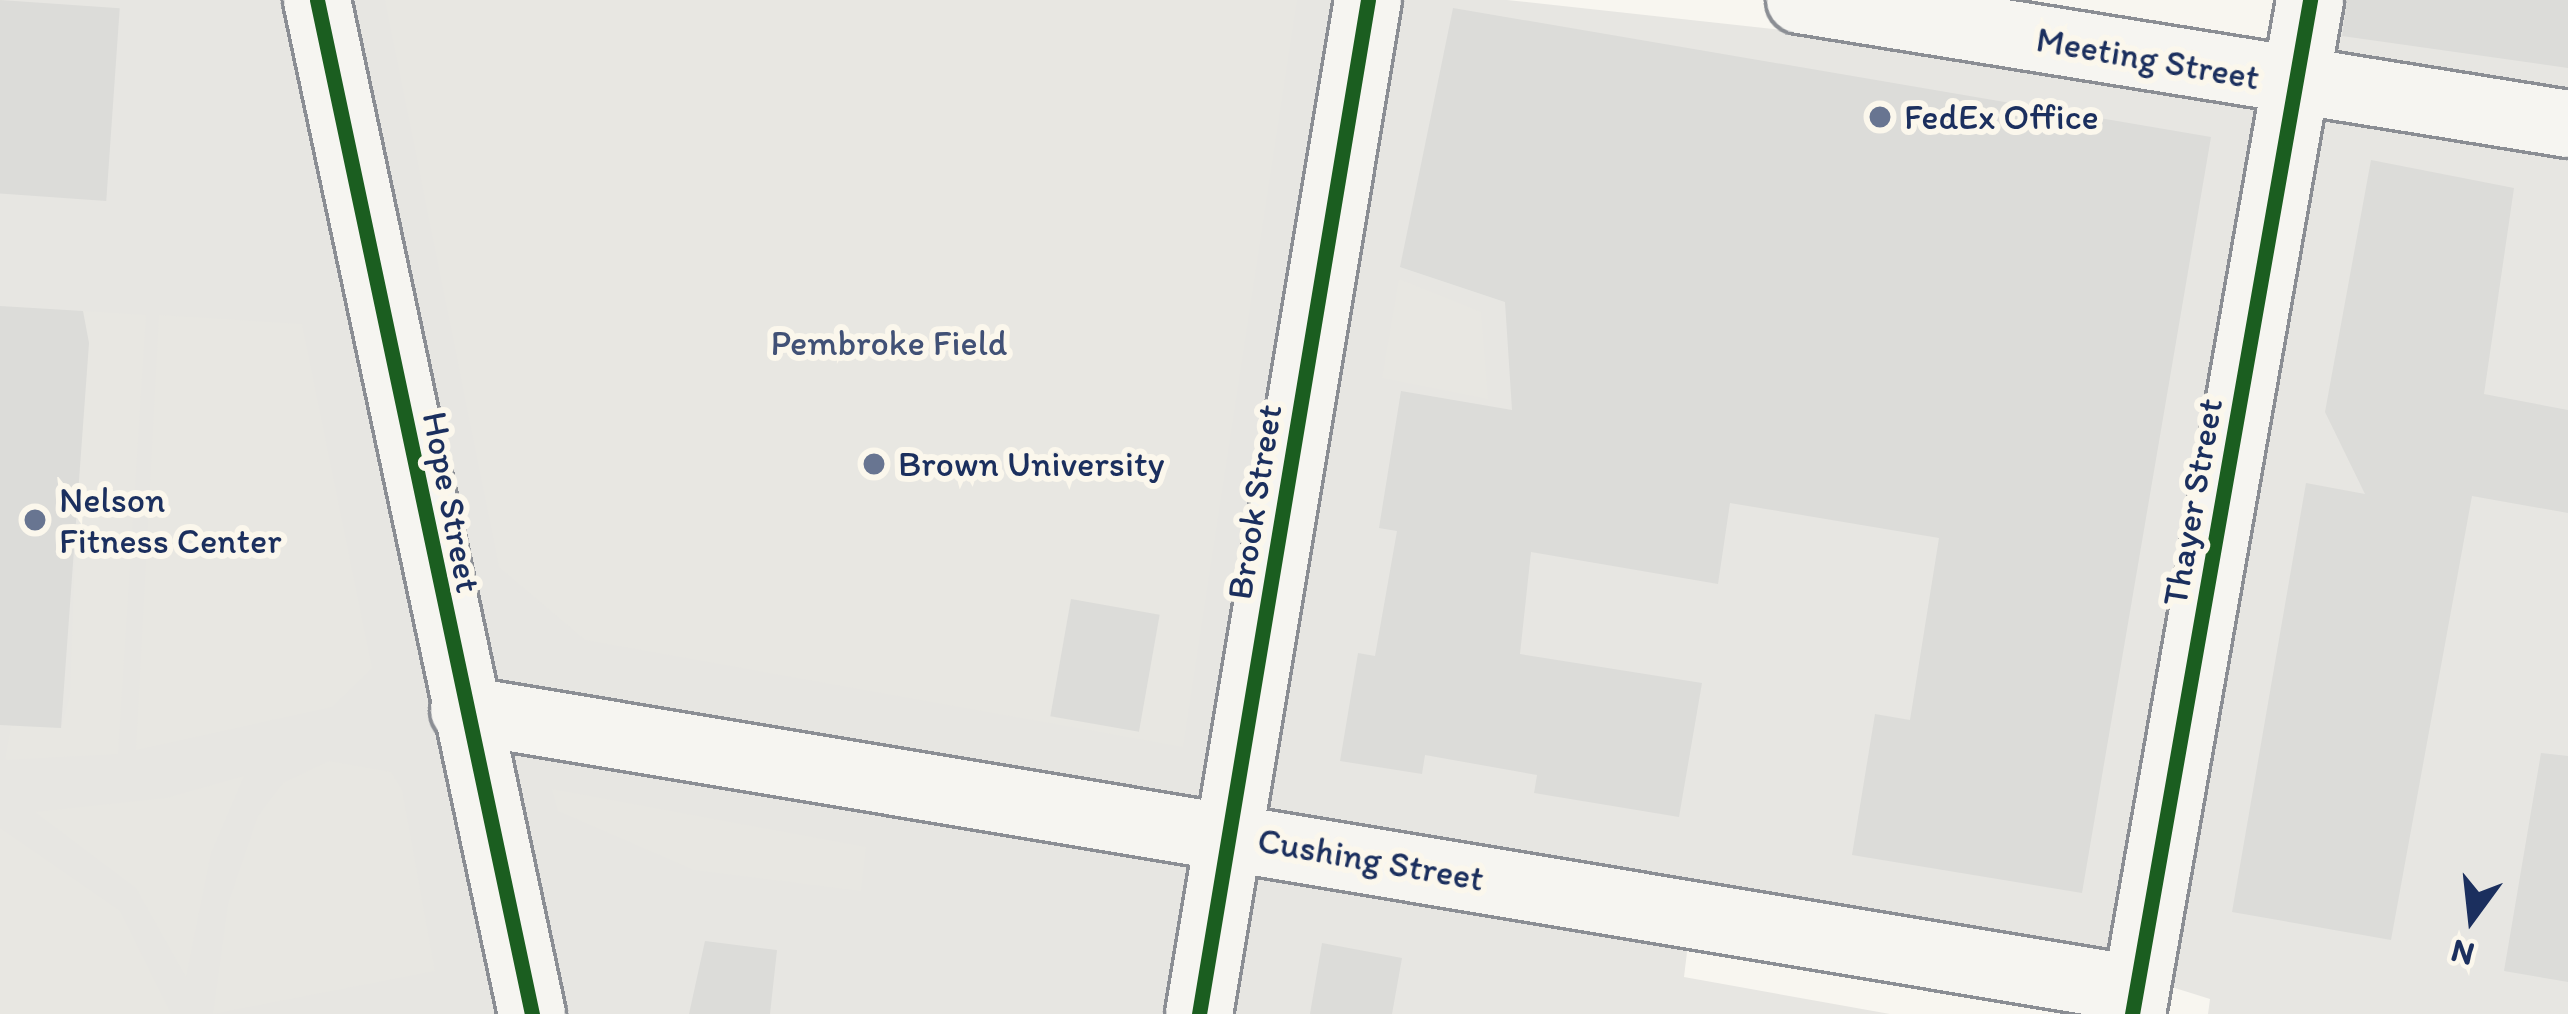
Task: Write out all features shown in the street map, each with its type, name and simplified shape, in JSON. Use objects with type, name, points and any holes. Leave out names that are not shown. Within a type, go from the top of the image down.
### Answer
[{"type":"street","name":"Hope Street","points":[[317,0],[532,1014]]},
{"type":"street","name":"Brook Street","points":[[1199,1014],[1368,0]]},
{"type":"street","name":"Meeting Street","points":[[1800,0],[2296,84],[2568,124]]},
{"type":"street","name":"Thayer Street","points":[[2134,1001],[2310,0]]},
{"type":"street","name":"Cushing Street","points":[[464,710],[1229,835],[2134,1001]]},
{"type":"shaded area","name":"Brown University","points":[[0,0],[1507,0],[2280,84],[2305,0],[2568,0],[2568,1014],[2208,1014],[2210,999],[2159,983],[1694,894],[1684,977],[1890,1014],[0,1014]]},
{"type":"green space","name":"Pembroke Field","points":[[385,0],[1297,0],[1183,747],[585,640],[499,567]]},
{"type":"green space","points":[[1399,279],[1481,312],[1488,399],[1382,378]]},
{"type":"green space","points":[[83,311],[146,315],[118,754],[5,760],[11,726],[61,728],[70,696]]},
{"type":"green space","points":[[159,315],[302,324],[372,668],[332,707],[136,750]]},
{"type":"green space","points":[[329,761],[391,772],[402,790],[435,971],[213,1014],[228,904],[258,816],[283,783]]},
{"type":"green space","points":[[244,776],[211,853],[186,977],[136,888],[35,812],[166,798]]},
{"type":"green space","points":[[552,789],[866,847],[861,891],[694,870],[558,811]]},
{"type":"green space","points":[[0,828],[120,911],[171,1014],[0,1014]]},
{"type":"building","points":[[0,0],[120,8],[106,201],[0,193]]},
{"type":"building","points":[[2347,0],[2568,0],[2568,68],[2342,36]]},
{"type":"building","points":[[1453,8],[2211,137],[2082,893],[1852,855],[1875,714],[1910,720],[1939,538],[1730,503],[1718,584],[1531,552],[1520,654],[1702,683],[1679,817],[1534,793],[1537,775],[1425,755],[1422,774],[1340,761],[1358,653],[1375,656],[1397,531],[1379,528],[1401,391],[1512,410],[1505,302],[1400,267]]},
{"type":"building","points":[[2371,160],[2514,188],[2484,394],[2568,410],[2568,513],[2472,496],[2391,940],[2232,912],[2306,483],[2365,494],[2325,412]]},
{"type":"building","name":"Nelson Fitness Center","points":[[0,306],[83,311],[89,343],[61,728],[0,725]]},
{"type":"building","points":[[1071,599],[1160,615],[1139,732],[1050,716]]},
{"type":"building","points":[[2541,753],[2568,756],[2568,982],[2504,971]]},
{"type":"building","points":[[705,941],[777,950],[770,1014],[689,1014]]},
{"type":"building","points":[[1322,943],[1402,958],[1392,1014],[1310,1014]]},
{"type":"cycle path","points":[[317,0],[532,1014]]},
{"type":"cycle path","points":[[1199,1014],[1368,0]]},
{"type":"cycle path","points":[[2132,1014],[2310,0]]},
{"type":"place","name":"FedEx Office","points":[[1880,117]]},
{"type":"place","name":"Brown University","points":[[874,464]]},
{"type":"place","name":"Nelson Fitness Center","points":[[35,520]]}]
